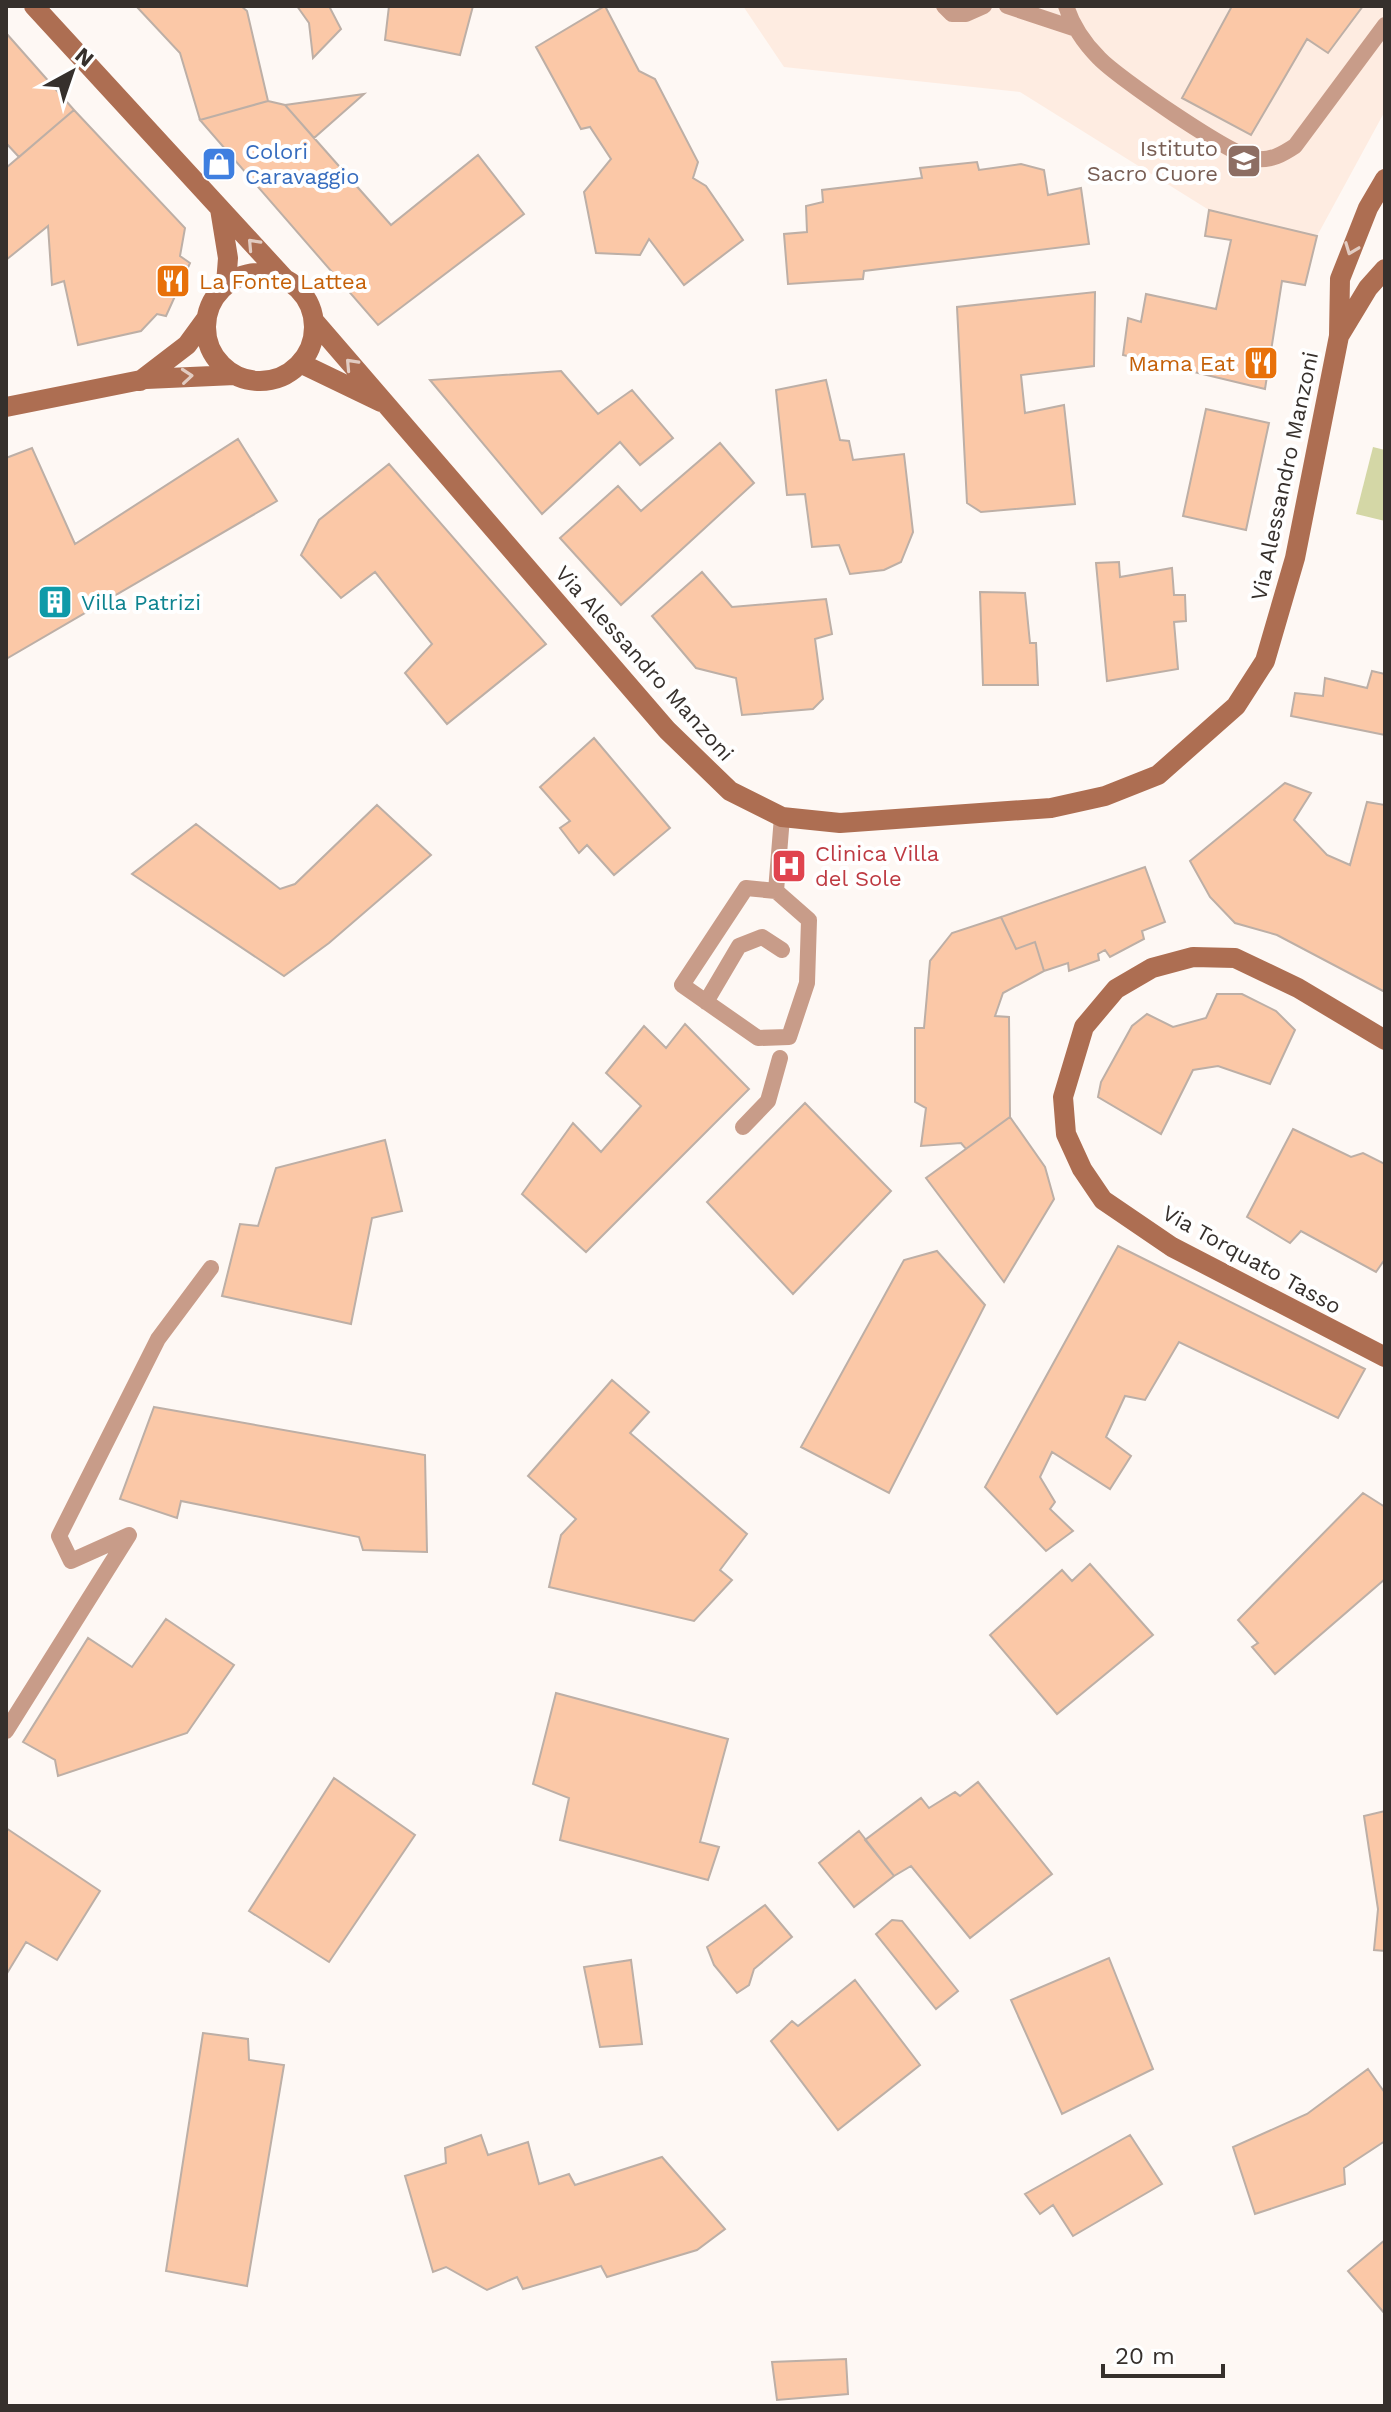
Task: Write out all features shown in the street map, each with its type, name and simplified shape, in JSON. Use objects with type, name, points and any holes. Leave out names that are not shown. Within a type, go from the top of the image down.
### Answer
[{"type":"main road","points":[[6,407],[140,381],[235,375],[263,382],[279,379],[300,363],[314,340],[315,322],[310,304],[34,6]]},
{"type":"main road","name":"Via Alessandro Manzoni","points":[[315,322],[696,762],[730,791],[782,817],[840,823],[1051,808],[1105,796],[1158,775],[1236,706],[1265,661],[1295,558],[1339,336],[1340,279],[1368,208],[1385,179]]},
{"type":"main road","points":[[220,209],[228,258],[226,284]]},
{"type":"main road","name":"Via Alessandro Manzoni","points":[[1339,336],[1368,288],[1385,269]]},
{"type":"main road","points":[[140,381],[187,345],[206,319],[214,296],[226,284],[242,275],[260,272],[285,279]]},
{"type":"main road","points":[[206,319],[209,347],[218,362],[235,375]]},
{"type":"main road","name":"Via Alessandro Manzoni","points":[[300,363],[388,405]]},
{"type":"main road","name":"Via Torquato Tasso","points":[[1385,1040],[1298,988],[1235,958],[1193,957],[1152,968],[1116,989],[1084,1027],[1063,1097],[1066,1134],[1082,1169],[1103,1200],[1172,1247],[1385,1357]]},
{"type":"lane","points":[[944,6],[952,14],[966,14],[984,6]]},
{"type":"lane","points":[[1007,6],[1073,28]]},
{"type":"lane","points":[[1066,6],[1073,28],[1101,60],[1168,110],[1253,159],[1278,157],[1295,146],[1385,25]]},
{"type":"lane","points":[[776,891],[782,817]]},
{"type":"lane","points":[[746,888],[776,891],[809,920],[807,983],[789,1037],[758,1038],[682,985],[746,888]]},
{"type":"lane","points":[[706,1002],[739,946],[762,937],[782,950]]},
{"type":"lane","points":[[743,1127],[768,1101],[780,1058]]},
{"type":"lane","points":[[6,1731],[129,1535],[71,1561],[59,1536],[158,1339],[211,1268]]},
{"type":"shaded area","name":"Istituto Sacro Cuore","points":[[743,6],[1385,6],[1385,111],[1317,236],[1209,210],[1020,92],[784,67]]},
{"type":"green space","points":[[1373,447],[1385,450],[1385,521],[1356,514]]},
{"type":"building","points":[[136,6],[241,6],[247,11],[268,101],[200,120],[180,53]]},
{"type":"building","points":[[297,6],[329,6],[341,29],[313,58],[309,23]]},
{"type":"building","points":[[389,6],[473,6],[460,55],[385,40]]},
{"type":"building","points":[[605,6],[639,71],[655,79],[698,162],[693,178],[706,186],[743,240],[684,285],[649,239],[640,255],[596,253],[584,192],[611,159],[590,127],[581,129],[536,47]]},
{"type":"building","points":[[1232,6],[1363,6],[1328,53],[1307,39],[1251,135],[1182,98]]},
{"type":"building","points":[[6,33],[74,110],[19,157],[6,143]]},
{"type":"building","points":[[364,94],[314,138],[285,105]]},
{"type":"building","points":[[268,101],[285,105],[391,225],[478,155],[524,214],[378,325],[200,120]]},
{"type":"building","points":[[74,110],[185,228],[180,256],[190,263],[166,316],[157,314],[141,331],[78,345],[64,281],[52,285],[48,226],[6,260],[6,168]]},
{"type":"building","points":[[977,162],[979,170],[1021,164],[1044,170],[1048,195],[1081,188],[1089,244],[864,271],[863,279],[788,284],[784,234],[807,232],[806,206],[823,202],[822,190],[922,178],[920,168]]},
{"type":"building","points":[[1209,210],[1317,236],[1305,285],[1282,281],[1265,389],[1123,355],[1128,318],[1141,322],[1146,294],[1216,309],[1231,240],[1205,236]]},
{"type":"building","points":[[1095,292],[1094,366],[1021,375],[1025,413],[1064,405],[1075,504],[981,512],[967,503],[957,307]]},
{"type":"building","points":[[561,371],[598,414],[632,390],[673,438],[640,465],[620,442],[542,514],[430,380]]},
{"type":"building","points":[[826,380],[840,440],[849,441],[853,460],[904,454],[913,532],[901,562],[884,570],[850,574],[839,545],[812,547],[805,494],[787,495],[776,390]]},
{"type":"building","points":[[1206,409],[1269,423],[1246,530],[1183,516]]},
{"type":"building","name":"Villa Patrizi","points":[[238,439],[277,501],[6,659],[6,458],[32,448],[75,544]]},
{"type":"building","points":[[720,443],[754,483],[621,605],[560,538],[618,486],[641,511]]},
{"type":"building","points":[[389,464],[546,644],[447,724],[405,673],[432,644],[375,572],[341,598],[301,555],[319,520]]},
{"type":"building","points":[[1119,562],[1120,577],[1172,568],[1174,595],[1185,595],[1186,621],[1174,622],[1178,669],[1107,681],[1096,563]]},
{"type":"building","points":[[702,572],[732,607],[826,599],[832,634],[815,639],[823,699],[813,709],[742,715],[736,678],[696,668],[652,616]]},
{"type":"building","points":[[980,592],[1025,593],[1030,643],[1036,643],[1038,685],[983,685]]},
{"type":"building","points":[[1372,671],[1385,674],[1385,735],[1291,716],[1295,693],[1323,696],[1325,678],[1367,688]]},
{"type":"building","points":[[594,738],[670,828],[614,875],[587,845],[579,853],[560,828],[570,821],[540,787]]},
{"type":"building","points":[[1285,783],[1311,793],[1294,820],[1327,855],[1350,865],[1367,802],[1385,805],[1385,992],[1277,935],[1235,923],[1210,897],[1190,861]]},
{"type":"building","points":[[377,805],[431,855],[329,943],[284,976],[132,874],[196,824],[280,889],[295,884]]},
{"type":"building","points":[[1145,867],[1165,922],[1142,931],[1144,939],[1110,957],[1105,950],[1098,954],[1099,960],[1069,971],[1068,963],[1044,971],[1035,942],[1016,949],[1001,917]]},
{"type":"building","points":[[1001,917],[1016,949],[1035,942],[1044,971],[1003,993],[995,1016],[1009,1017],[1010,1117],[966,1149],[961,1143],[921,1146],[926,1108],[915,1102],[915,1028],[924,1028],[930,961],[952,933]]},
{"type":"building","points":[[1217,994],[1242,994],[1276,1011],[1295,1030],[1270,1084],[1218,1066],[1193,1070],[1161,1134],[1098,1097],[1101,1082],[1132,1026],[1147,1014],[1173,1027],[1206,1018]]},
{"type":"building","points":[[685,1024],[749,1089],[586,1252],[522,1194],[573,1123],[601,1152],[641,1106],[606,1073],[644,1026],[666,1048]]},
{"type":"building","points":[[805,1103],[891,1191],[793,1294],[707,1202]]},
{"type":"building","points":[[1010,1117],[1045,1167],[1054,1199],[1004,1282],[926,1178]]},
{"type":"building","points":[[1293,1129],[1351,1157],[1363,1153],[1385,1164],[1385,1259],[1376,1272],[1301,1231],[1290,1243],[1247,1217]]},
{"type":"building","points":[[385,1140],[402,1211],[372,1218],[351,1324],[222,1296],[240,1224],[258,1226],[276,1168]]},
{"type":"building","points":[[1118,1246],[1365,1369],[1338,1418],[1179,1342],[1145,1400],[1125,1396],[1106,1437],[1131,1456],[1110,1489],[1052,1452],[1040,1477],[1055,1502],[1050,1509],[1073,1531],[1046,1551],[985,1487]]},
{"type":"building","points":[[937,1251],[985,1305],[889,1493],[801,1447],[904,1260]]},
{"type":"building","points":[[612,1380],[649,1412],[630,1433],[747,1534],[720,1570],[732,1580],[694,1621],[549,1587],[561,1535],[576,1519],[528,1476]]},
{"type":"building","points":[[154,1407],[425,1455],[427,1552],[363,1550],[359,1537],[181,1501],[177,1518],[120,1499]]},
{"type":"building","points":[[1363,1493],[1385,1507],[1385,1579],[1275,1674],[1252,1647],[1258,1643],[1238,1620]]},
{"type":"building","points":[[1090,1564],[1153,1635],[1057,1714],[990,1635],[1062,1570],[1072,1581]]},
{"type":"building","points":[[166,1619],[234,1665],[187,1733],[58,1776],[55,1760],[23,1742],[88,1638],[132,1667]]},
{"type":"building","points":[[556,1693],[728,1739],[700,1842],[719,1847],[708,1880],[560,1840],[569,1798],[533,1784]]},
{"type":"building","points":[[334,1778],[415,1835],[329,1962],[249,1911]]},
{"type":"building","points":[[978,1782],[1052,1874],[970,1938],[911,1866],[894,1876],[865,1840],[921,1798],[929,1808],[955,1792],[960,1796]]},
{"type":"building","points":[[1385,1811],[1385,1951],[1374,1950],[1378,1909],[1364,1816]]},
{"type":"building","points":[[6,1828],[100,1891],[57,1960],[26,1942],[6,1975]]},
{"type":"building","points":[[859,1831],[894,1876],[854,1907],[819,1863]]},
{"type":"building","points":[[765,1905],[792,1937],[754,1969],[749,1985],[737,1993],[714,1965],[707,1947]]},
{"type":"building","points":[[892,1920],[902,1921],[958,1991],[936,2009],[876,1934]]},
{"type":"building","points":[[1109,1958],[1153,2069],[1062,2114],[1011,2000]]},
{"type":"building","points":[[631,1960],[642,2044],[600,2047],[584,1967]]},
{"type":"building","points":[[855,1980],[920,2065],[838,2130],[771,2041],[792,2021],[798,2026]]},
{"type":"building","points":[[203,2033],[248,2039],[249,2060],[284,2065],[247,2286],[166,2271]]},
{"type":"building","points":[[1368,2069],[1385,2093],[1385,2141],[1344,2168],[1345,2184],[1255,2214],[1233,2147],[1307,2114]]},
{"type":"building","points":[[481,2135],[488,2155],[528,2142],[539,2184],[569,2174],[575,2185],[662,2157],[725,2229],[697,2250],[607,2277],[601,2266],[523,2289],[517,2277],[487,2290],[446,2267],[433,2272],[405,2176],[446,2163],[445,2148]]},
{"type":"building","points":[[1130,2135],[1162,2184],[1073,2236],[1053,2205],[1040,2214],[1025,2194]]},
{"type":"building","points":[[1385,2240],[1385,2314],[1348,2271]]},
{"type":"building","points":[[846,2359],[848,2394],[777,2400],[772,2362]]},
{"type":"place","name":"Istituto Sacro Cuore","points":[[1244,161]]},
{"type":"place","name":"Colori Caravaggio","points":[[219,164]]},
{"type":"place","name":"La Fonte Lattea","points":[[173,281]]},
{"type":"place","name":"Mama Eat","points":[[1261,363]]},
{"type":"place","name":"Villa Patrizi","points":[[55,602]]},
{"type":"place","name":"Clinica Villa del Sole","points":[[789,866]]}]
